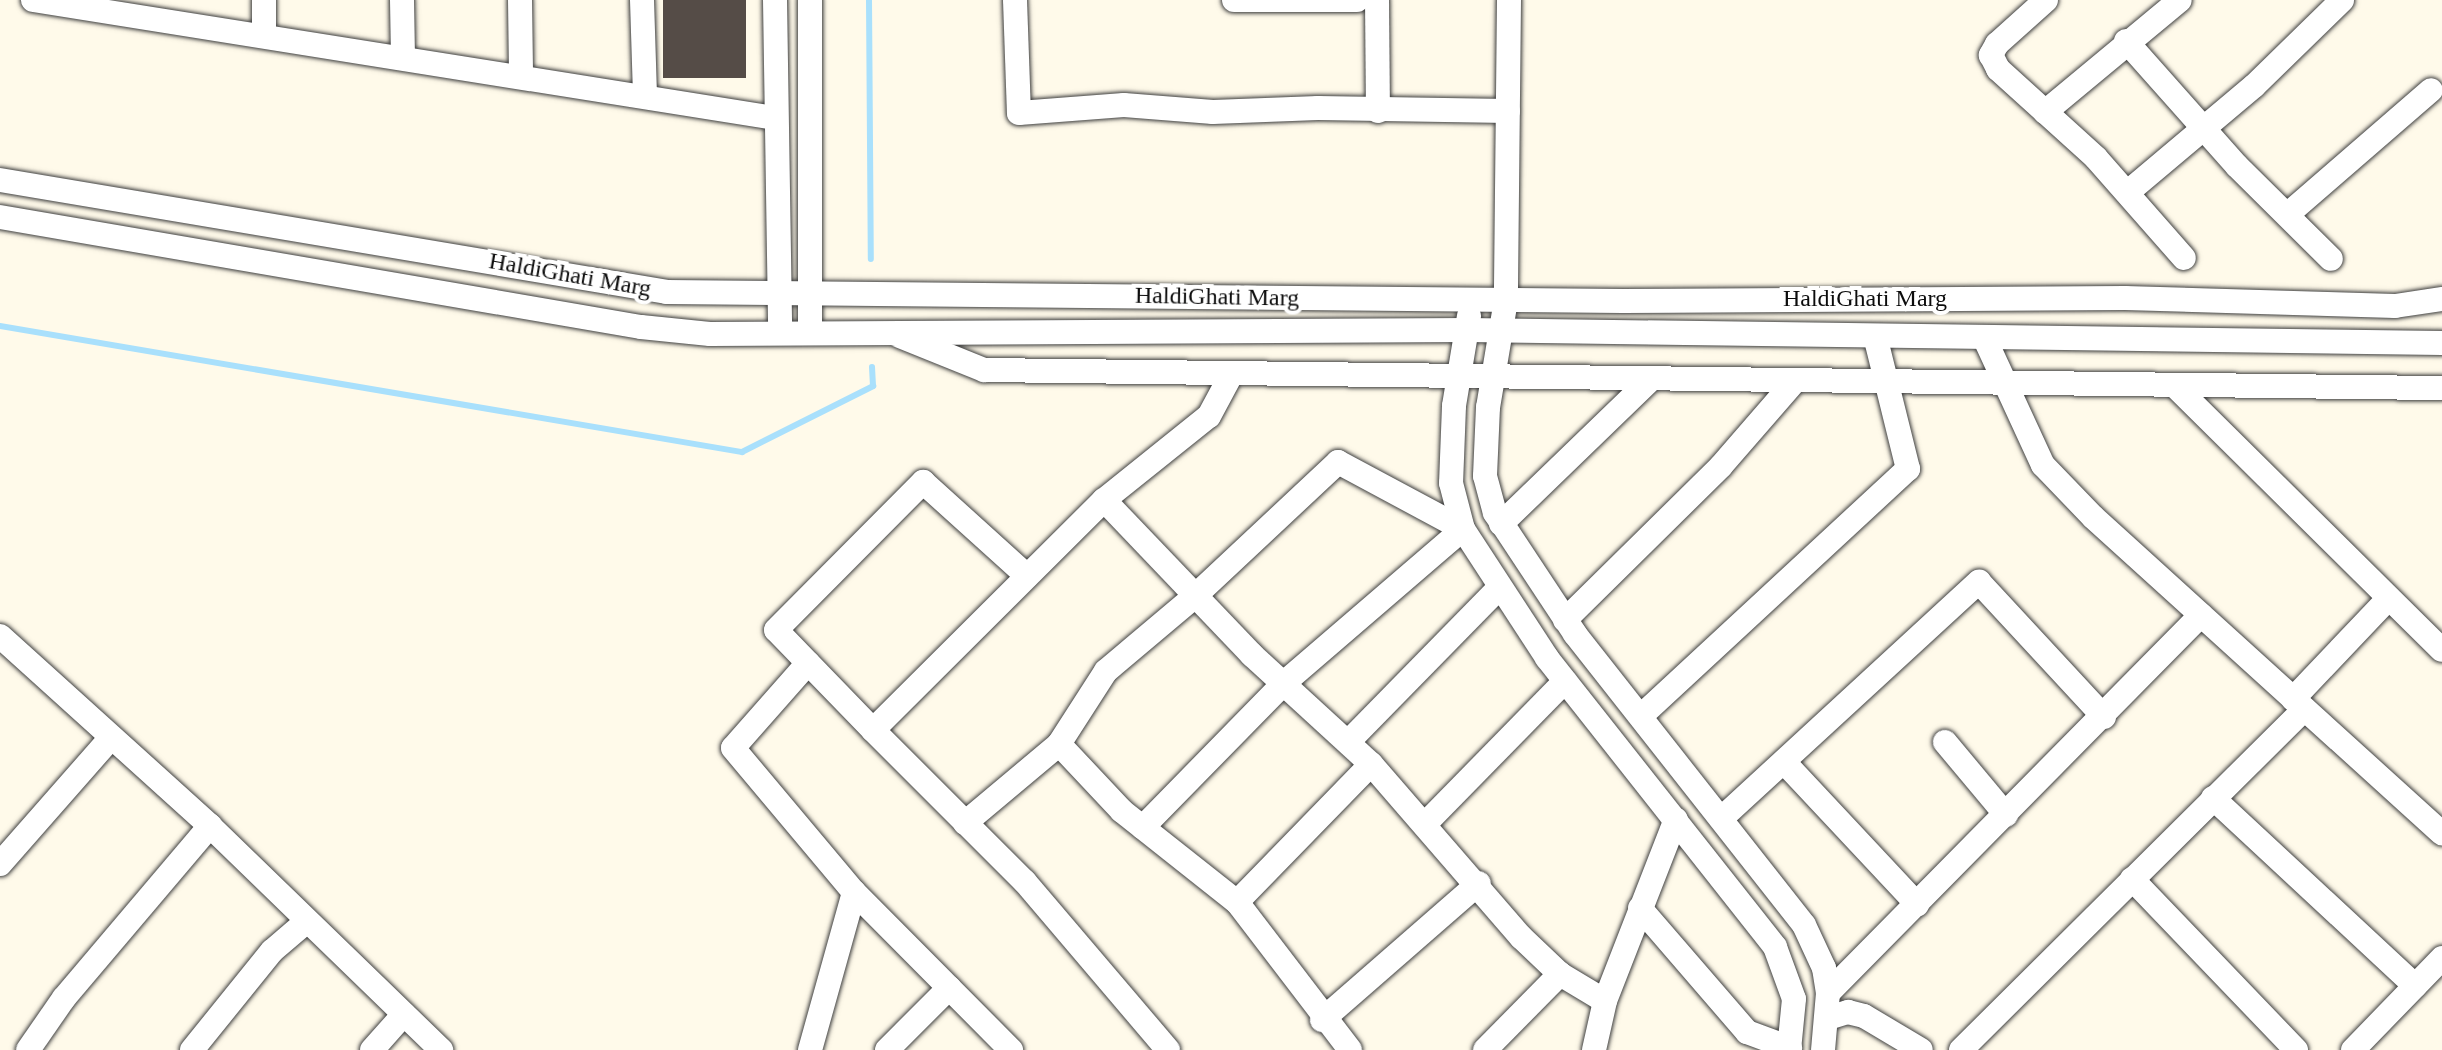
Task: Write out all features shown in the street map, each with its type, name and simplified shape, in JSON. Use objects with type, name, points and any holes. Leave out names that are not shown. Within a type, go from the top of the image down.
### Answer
[{"type":"street","points":[[264,0],[264,35]]},
{"type":"street","points":[[402,0],[403,57]]},
{"type":"street","points":[[520,0],[521,76]]},
{"type":"street","points":[[642,0],[645,96]]},
{"type":"street","points":[[775,0],[776,293],[780,331]]},
{"type":"street","points":[[810,0],[810,331]]},
{"type":"street","points":[[1015,0],[1019,113],[1124,105],[1213,112],[1508,111]]},
{"type":"street","points":[[1234,0],[1357,0]]},
{"type":"street","points":[[1377,0],[1378,111]]},
{"type":"street","points":[[1509,0],[1506,300],[1494,378],[1485,476],[1501,524],[1565,620],[1723,817],[1804,925],[1824,968],[1828,993],[1823,1050]]},
{"type":"street","points":[[2046,0],[1991,55],[1998,69],[2128,192],[2184,258]]},
{"type":"street","points":[[2045,112],[2126,41],[2180,0]]},
{"type":"street","points":[[2128,192],[2204,129],[2342,0]]},
{"type":"street","points":[[42,1],[159,10],[264,35],[775,118]]},
{"type":"street","points":[[2126,41],[2204,129],[2331,259]]},
{"type":"street","points":[[2288,214],[2431,90]]},
{"type":"street","name":"HaldiGhati Marg","points":[[0,180],[667,292],[1506,300],[2125,298],[2395,306],[2442,299]]},
{"type":"street","name":"HaldiGhati Marg","points":[[0,217],[641,327],[710,334],[780,331],[1468,330],[2442,343]]},
{"type":"street","points":[[1469,299],[1451,483],[1463,529],[1499,588],[1565,681],[1730,884],[1783,962],[1794,999],[1789,1049],[1747,1032],[1640,908]]},
{"type":"street","points":[[887,331],[984,370],[1227,384],[1494,378],[2442,388]]},
{"type":"street","points":[[1641,716],[1908,469],[1875,336]]},
{"type":"street","points":[[1984,337],[2002,384],[2043,465],[2201,615],[2442,834]]},
{"type":"street","points":[[1501,524],[1650,380]]},
{"type":"street","points":[[1565,620],[1721,466],[1795,381]]},
{"type":"street","points":[[873,730],[1104,500],[1209,416],[1227,384]]},
{"type":"street","points":[[2175,386],[2442,650]]},
{"type":"street","points":[[965,823],[1059,744],[1106,671],[1195,596],[1338,462],[1463,529]]},
{"type":"street","points":[[1027,576],[923,482],[776,630],[1025,882],[1168,1050]]},
{"type":"street","points":[[1104,500],[1195,596],[1371,764],[1479,883],[1521,937],[1560,974],[1605,1001]]},
{"type":"street","points":[[1143,827],[1284,683],[1463,529]]},
{"type":"street","points":[[1723,817],[1979,582],[2104,717]]},
{"type":"street","points":[[1349,741],[1499,588]]},
{"type":"street","points":[[1961,1050],[2213,798],[2389,598]]},
{"type":"street","points":[[1828,993],[2104,717],[2201,615]]},
{"type":"street","points":[[0,636],[110,739],[210,826],[441,1050]]},
{"type":"street","points":[[808,663],[733,748],[854,892],[1011,1050]]},
{"type":"street","points":[[1425,824],[1565,681]]},
{"type":"street","points":[[0,864],[110,739]]},
{"type":"street","points":[[1945,742],[2006,815]]},
{"type":"street","points":[[1059,744],[1143,827],[1237,902],[1322,1020],[1350,1050]]},
{"type":"street","points":[[1784,762],[1917,904]]},
{"type":"street","points":[[1237,902],[1371,764]]},
{"type":"street","points":[[2213,798],[2431,978],[2353,1050]]},
{"type":"street","points":[[1594,1050],[1605,1001],[1676,819]]},
{"type":"street","points":[[28,1050],[64,998],[210,826]]},
{"type":"street","points":[[2132,879],[2296,1050]]},
{"type":"street","points":[[1322,1020],[1479,883]]},
{"type":"street","points":[[810,1050],[854,892]]},
{"type":"street","points":[[192,1050],[272,951],[307,921]]},
{"type":"street","points":[[1485,1050],[1560,974]]},
{"type":"street","points":[[887,1050],[949,988]]},
{"type":"street","points":[[1828,1018],[1848,1012],[1864,1016],[1921,1050]]},
{"type":"street","points":[[372,1050],[404,1014]]},
{"type":"building","points":[[663,0],[746,0],[746,78],[663,78]]},
{"type":"waterway","points":[[869,0],[871,259]]},
{"type":"waterway","points":[[0,326],[742,452],[873,386],[872,367]]}]
